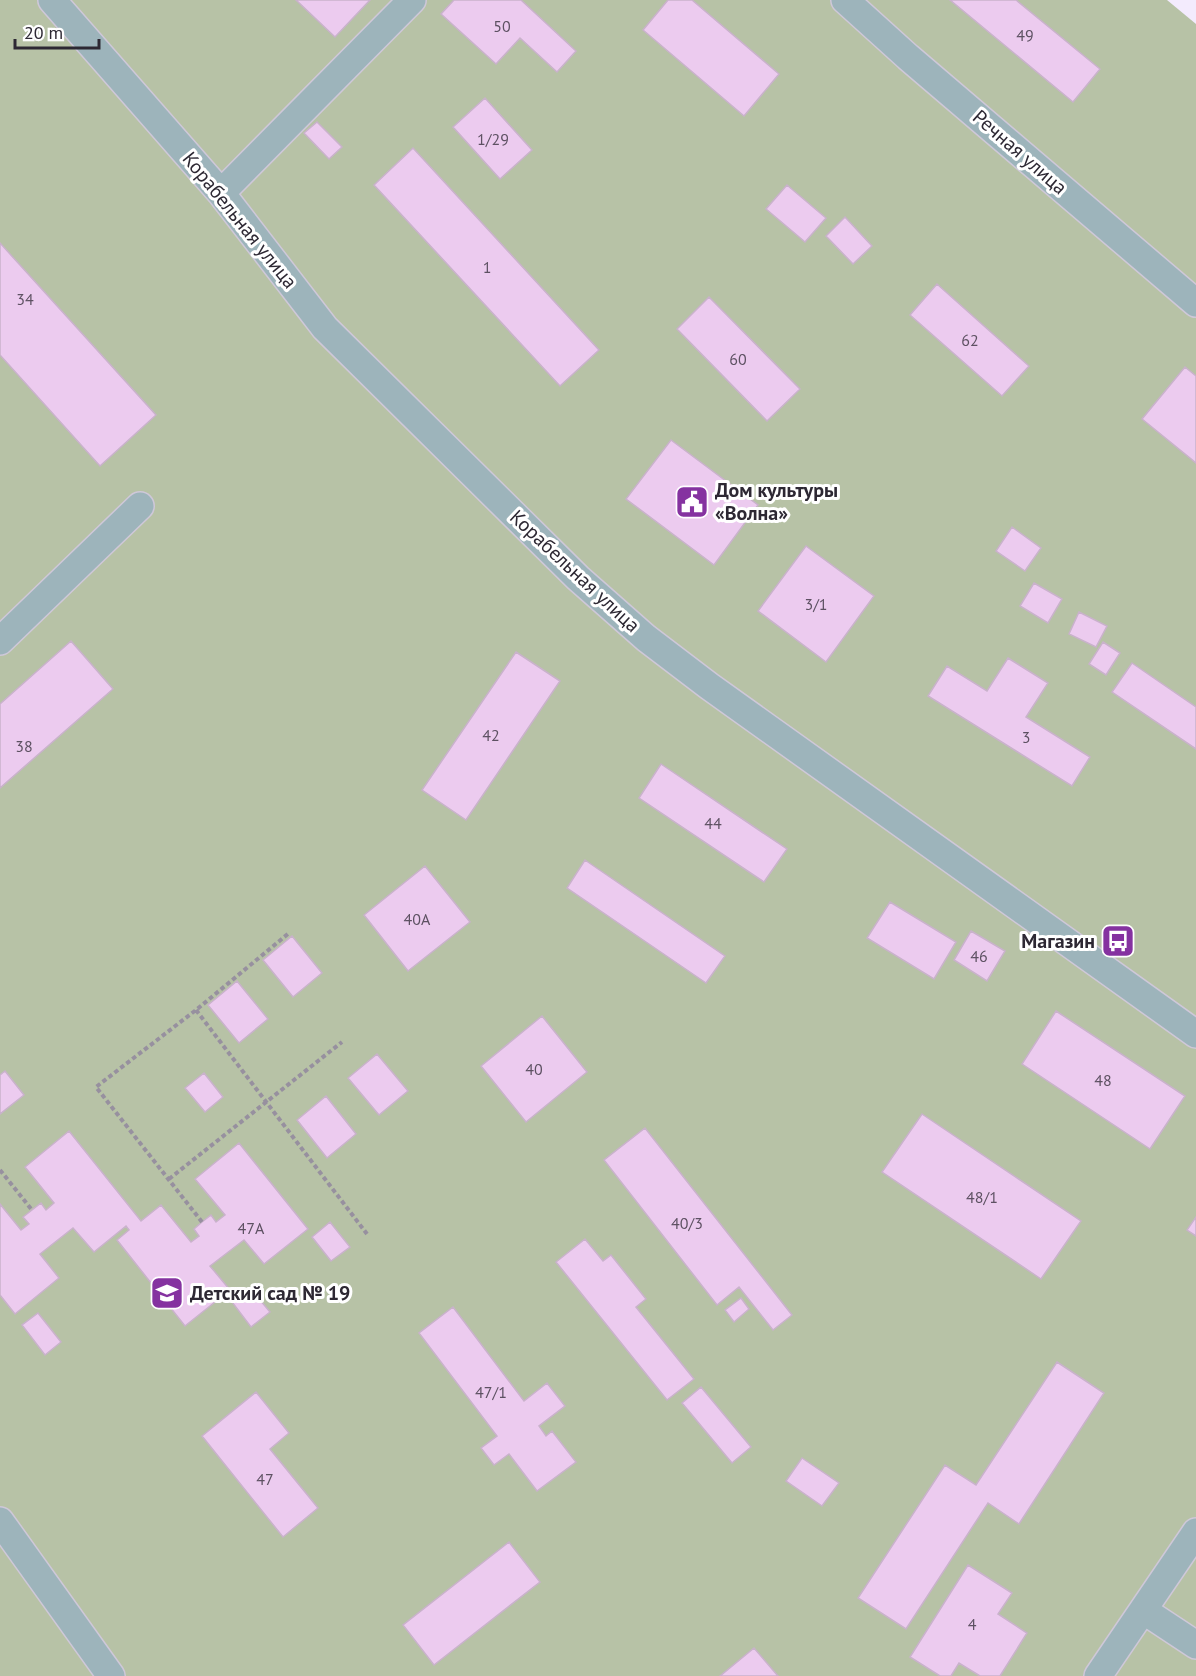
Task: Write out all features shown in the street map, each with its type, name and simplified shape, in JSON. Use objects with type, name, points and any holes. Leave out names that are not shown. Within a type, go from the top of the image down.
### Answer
[{"type":"street","name":"Корабельная улица","points":[[52,0],[220,192],[325,328],[578,578],[646,638],[719,693],[1196,1034]]},
{"type":"street","points":[[220,192],[412,0]]},
{"type":"street","name":"Речная улица","points":[[844,0],[1196,303]]},
{"type":"street","points":[[0,641],[140,506]]},
{"type":"street","points":[[0,1521],[111,1676]]},
{"type":"street","points":[[1098,1676],[1196,1532]]},
{"type":"street","points":[[1143,1610],[1196,1645]]},
{"type":"path","points":[[202,1222],[96,1087],[196,1010],[289,933]]},
{"type":"path","points":[[196,1010],[368,1234]]},
{"type":"path","points":[[169,1179],[342,1042]]},
{"type":"path","points":[[0,1170],[32,1210]]},
{"type":"green space","points":[[0,0],[1167,0],[1196,24],[1196,1676],[0,1676]]},
{"type":"building","points":[[296,0],[370,0],[335,37]]},
{"type":"building","points":[[454,0],[521,0],[576,51],[557,72],[520,38],[496,64],[441,14]]},
{"type":"building","points":[[668,0],[692,0],[779,74],[744,116],[643,30]]},
{"type":"building","points":[[950,0],[1016,0],[1100,69],[1073,102]]},
{"type":"building","points":[[485,98],[532,150],[500,179],[453,127]]},
{"type":"building","points":[[317,122],[342,147],[329,159],[304,133]]},
{"type":"building","points":[[413,148],[599,350],[560,386],[374,185]]},
{"type":"building","points":[[787,185],[826,218],[805,242],[766,209]]},
{"type":"building","points":[[845,217],[872,246],[853,264],[826,236]]},
{"type":"building","points":[[0,243],[156,415],[100,466],[0,355]]},
{"type":"building","points":[[937,284],[1029,366],[1002,396],[910,315]]},
{"type":"building","points":[[709,297],[800,389],[767,421],[677,329]]},
{"type":"building","points":[[1185,367],[1196,376],[1196,463],[1142,419]]},
{"type":"building","name":"Дом культуры «Волна»","points":[[671,440],[758,505],[714,565],[626,499]]},
{"type":"building","points":[[1012,527],[1041,548],[1025,571],[996,551]]},
{"type":"building","points":[[806,546],[874,596],[826,662],[758,611]]},
{"type":"building","points":[[1034,583],[1062,599],[1048,623],[1020,606]]},
{"type":"building","points":[[1079,612],[1107,626],[1096,647],[1069,634]]},
{"type":"building","points":[[71,641],[113,689],[0,788],[0,704]]},
{"type":"building","points":[[1103,642],[1120,653],[1106,675],[1089,664]]},
{"type":"building","points":[[516,652],[560,681],[466,820],[422,790]]},
{"type":"building","points":[[1008,658],[1048,683],[1026,717],[1090,757],[1072,786],[928,696],[947,666],[987,691]]},
{"type":"building","points":[[1132,663],[1196,707],[1196,749],[1112,692]]},
{"type":"building","points":[[661,764],[787,849],[764,882],[639,798]]},
{"type":"building","points":[[585,860],[725,956],[706,983],[567,888]]},
{"type":"building","points":[[425,866],[470,922],[408,971],[364,915]]},
{"type":"building","points":[[890,902],[956,942],[934,979],[867,938]]},
{"type":"building","points":[[971,931],[1005,951],[987,981],[954,960]]},
{"type":"building","points":[[292,936],[322,973],[293,997],[263,960]]},
{"type":"building","points":[[237,981],[268,1019],[239,1043],[208,1005]]},
{"type":"building","points":[[1056,1011],[1185,1096],[1150,1149],[1022,1064]]},
{"type":"building","points":[[542,1016],[587,1072],[526,1122],[481,1066]]},
{"type":"building","points":[[377,1054],[408,1091],[379,1115],[348,1078]]},
{"type":"building","points":[[5,1071],[24,1095],[0,1114],[0,1075]]},
{"type":"building","points":[[204,1073],[223,1097],[205,1112],[185,1088]]},
{"type":"building","points":[[326,1096],[356,1134],[327,1158],[297,1120]]},
{"type":"building","points":[[922,1114],[1081,1221],[1041,1279],[882,1172]]},
{"type":"building","points":[[645,1128],[792,1315],[773,1330],[739,1287],[717,1305],[604,1160]]},
{"type":"building","points":[[69,1131],[141,1221],[161,1205],[191,1242],[199,1236],[194,1229],[202,1222],[211,1215],[216,1222],[225,1215],[195,1179],[239,1143],[308,1229],[264,1264],[244,1240],[210,1266],[230,1290],[185,1326],[117,1240],[129,1230],[126,1226],[94,1252],[73,1228],[40,1254],[59,1278],[15,1314],[0,1295],[0,1204],[21,1230],[29,1224],[23,1217],[41,1203],[46,1210],[54,1203],[25,1167]]},
{"type":"building","points":[[1196,1217],[1196,1236],[1187,1230]]},
{"type":"building","points":[[330,1222],[350,1247],[331,1261],[312,1237]]},
{"type":"building","points":[[585,1239],[603,1261],[611,1255],[646,1299],[636,1307],[694,1379],[667,1400],[556,1262]]},
{"type":"building","points":[[250,1288],[270,1312],[251,1327],[232,1302]]},
{"type":"building","points":[[741,1298],[749,1309],[734,1322],[725,1310]]},
{"type":"building","points":[[453,1307],[524,1401],[547,1383],[565,1406],[539,1426],[546,1436],[552,1431],[576,1462],[537,1491],[509,1454],[494,1465],[481,1448],[497,1436],[419,1333]]},
{"type":"building","points":[[38,1313],[61,1342],[45,1355],[22,1325]]},
{"type":"building","points":[[1057,1362],[1104,1393],[1019,1524],[988,1503],[906,1629],[858,1598],[945,1465],[976,1485]]},
{"type":"building","points":[[701,1387],[751,1447],[732,1463],[682,1403]]},
{"type":"building","points":[[256,1392],[289,1433],[270,1449],[318,1508],[283,1537],[202,1436]]},
{"type":"building","points":[[802,1458],[839,1483],[822,1506],[786,1481]]},
{"type":"building","points":[[509,1542],[540,1582],[434,1665],[403,1625]]},
{"type":"building","points":[[968,1565],[1012,1593],[998,1614],[1027,1633],[1000,1676],[980,1676],[959,1663],[951,1676],[940,1676],[910,1657]]},
{"type":"building","points":[[754,1648],[778,1676],[720,1676]]},
{"type":"place","name":"Дом культуры «Волна»","points":[[692,502]]},
{"type":"place","name":"Магазин","points":[[1118,941]]},
{"type":"place","name":"Детский сад № 19","points":[[167,1293]]}]
